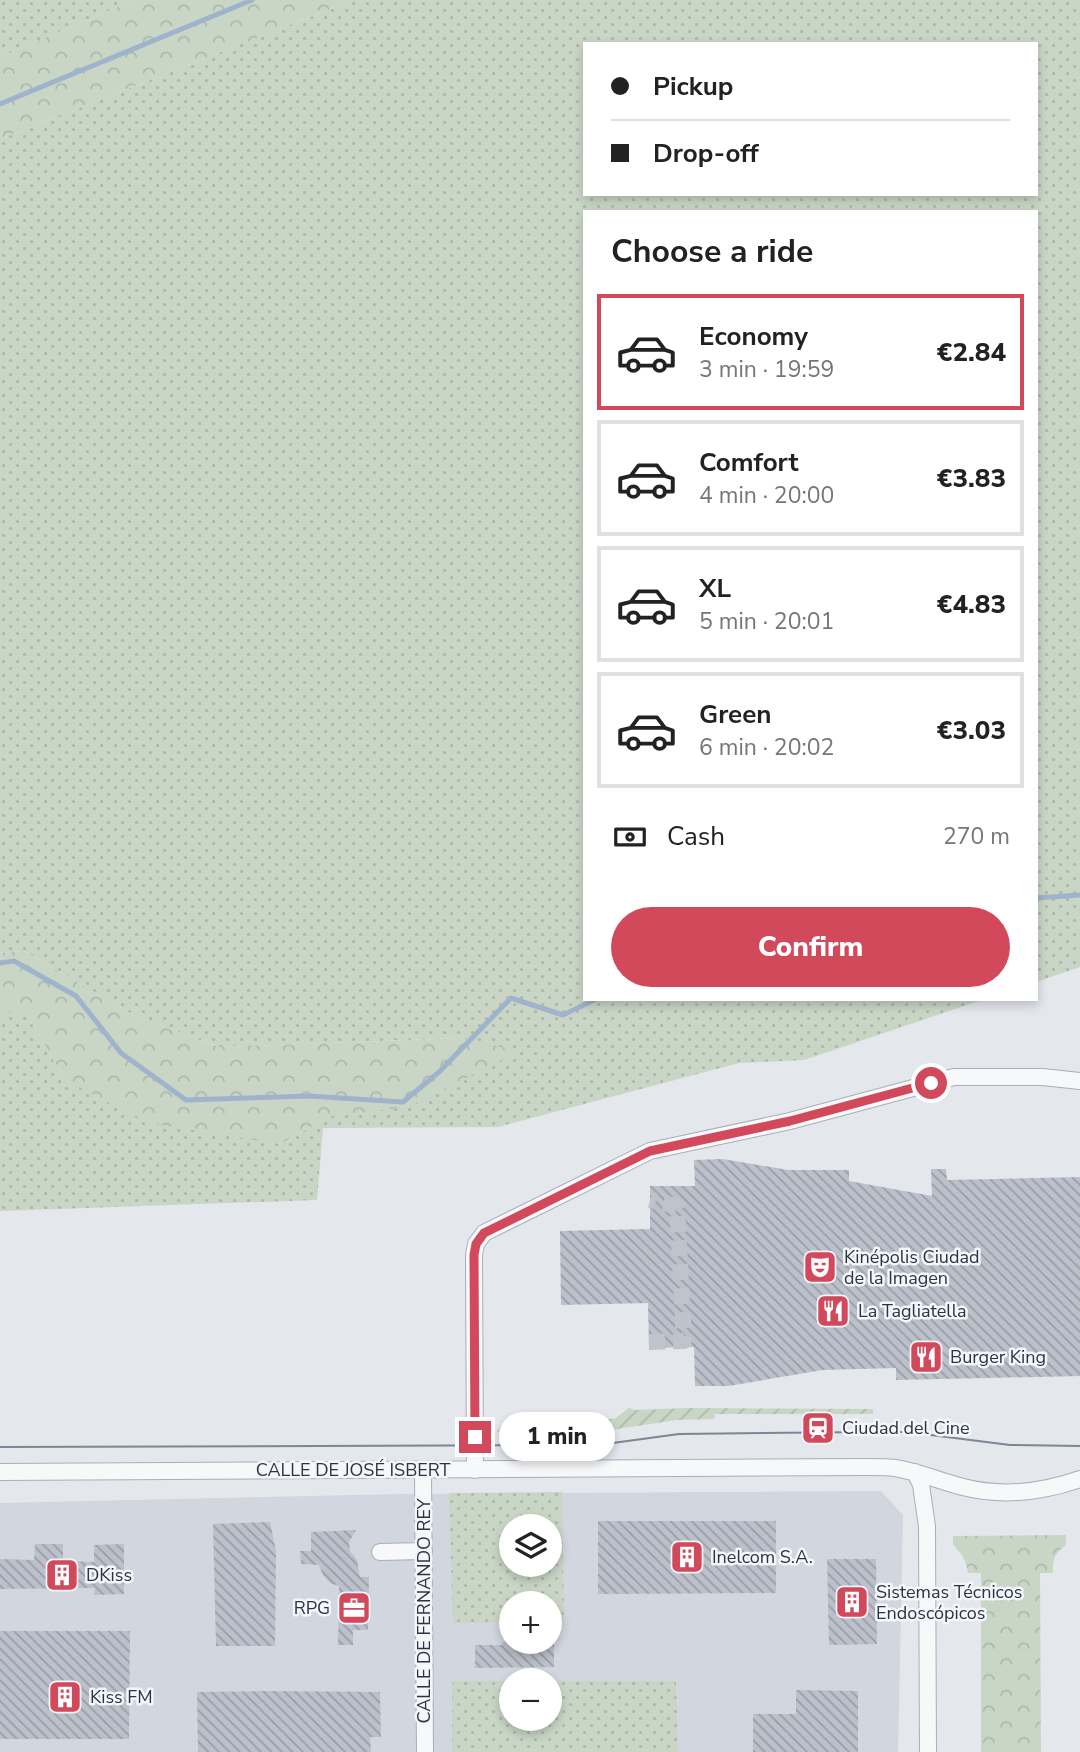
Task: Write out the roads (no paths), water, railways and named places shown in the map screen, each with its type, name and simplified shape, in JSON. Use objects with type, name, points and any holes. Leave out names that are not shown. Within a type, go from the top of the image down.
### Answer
[{"type":"street","points":[[475,1469],[474,1255],[476,1244],[484,1233],[650,1151],[790,1121],[954,1077],[1043,1077],[1080,1081]]},
{"type":"street","name":"CALLE DE JOSÉ ISBERT","points":[[0,1472],[868,1467],[915,1472],[966,1488],[1010,1493],[1035,1491],[1080,1479]]},
{"type":"street","name":"CALLE DE FERNANDO REY","points":[[423,1470],[425,1752]]},
{"type":"street","points":[[915,1472],[921,1485],[927,1527],[928,1752]]},
{"type":"street","points":[[380,1552],[424,1551]]},
{"type":"waterway","points":[[0,104],[252,0]]},
{"type":"waterway","points":[[1038,898],[1080,895]]},
{"type":"waterway","points":[[0,963],[14,961],[76,996],[121,1053],[186,1100],[309,1096],[403,1102],[439,1072],[511,998],[563,1015],[592,1001]]},
{"type":"tunnel","points":[[649,1342],[684,1341],[677,1206],[650,1200]]},
{"type":"tram line","points":[[0,1447],[598,1445],[679,1434],[868,1432],[907,1432],[1010,1445],[1080,1446]]},
{"type":"place","name":"Kinépolis Ciudad de la Imagen","points":[[820,1267]]},
{"type":"place","name":"La Tagliatella","points":[[833,1311]]},
{"type":"place","name":"Burger King","points":[[926,1357]]},
{"type":"place","name":"Ciudad del Cine","points":[[818,1428]]},
{"type":"place","name":"Inelcom S.A.","points":[[687,1557]]},
{"type":"place","name":"DKiss","points":[[62,1575]]},
{"type":"place","name":"Sistemas Técnicos Endoscópicos","points":[[852,1602]]},
{"type":"place","name":"RPG","points":[[354,1608]]},
{"type":"place","name":"Kiss FM","points":[[65,1697]]}]
